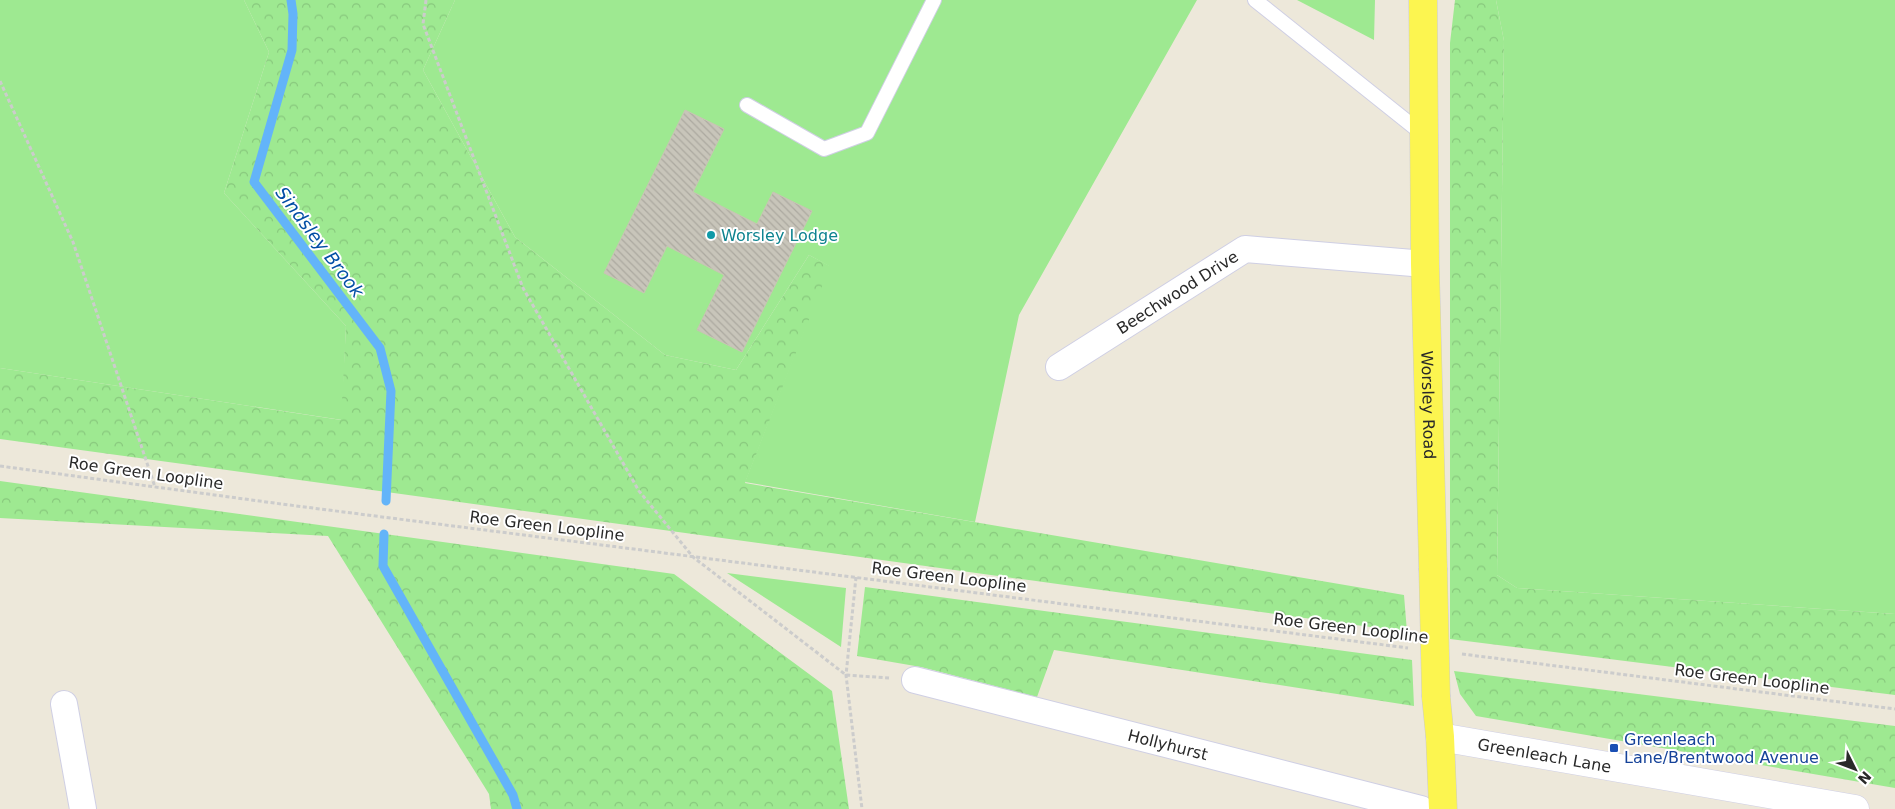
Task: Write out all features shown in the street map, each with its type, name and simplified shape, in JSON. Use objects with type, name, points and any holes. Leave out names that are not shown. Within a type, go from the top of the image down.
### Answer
[{"type":"main road","name":"Worsley Road","points":[[1424,0],[1425,264],[1436,697],[1443,809]]},
{"type":"street","name":"Beechwood Drive","points":[[1059,368],[1245,249],[1425,264]]},
{"type":"street","name":"Hollyhurst","points":[[915,680],[1421,809]]},
{"type":"street","points":[[64,704],[83,809]]},
{"type":"street","name":"Greenleach Lane","points":[[1440,737],[1855,809]]},
{"type":"lane","points":[[747,105],[824,149],[867,132],[934,0]]},
{"type":"lane","points":[[1255,0],[1424,136]]},
{"type":"path","points":[[426,0],[423,24],[523,288],[639,492],[693,557],[846,675],[915,680]]},
{"type":"path","points":[[0,81],[73,242],[156,487]]},
{"type":"path","name":"Roe Green Loopline","points":[[0,466],[693,557],[1410,648]]},
{"type":"path","points":[[856,577],[846,675],[862,809]]},
{"type":"path","name":"Roe Green Loopline","points":[[1459,654],[1895,710]]},
{"type":"green space","points":[[0,0],[244,0],[269,52],[224,193],[346,326],[342,420],[0,368]]},
{"type":"green space","points":[[244,0],[455,0],[423,70],[515,237],[665,355],[736,370],[809,255],[830,266],[745,483],[1404,595],[1407,632],[0,439],[0,368],[341,420],[346,326],[224,193],[269,52]]},
{"type":"green space","points":[[455,0],[1197,0],[1019,315],[975,522],[745,482],[829,266],[809,255],[736,370],[665,355],[515,237],[423,70]]},
{"type":"green space","points":[[1297,0],[1375,0],[1374,40]]},
{"type":"green space","points":[[1455,0],[1496,0],[1504,41],[1497,575],[1517,588],[1895,614],[1895,695],[1450,639],[1450,43]]},
{"type":"green space","points":[[1496,0],[1895,0],[1895,614],[1517,588],[1497,575],[1504,41]]},
{"type":"green space","points":[[0,481],[674,574],[832,691],[849,809],[491,809],[489,794],[328,536],[0,518]]},
{"type":"green space","points":[[727,573],[846,588],[841,647]]},
{"type":"green space","points":[[865,587],[1412,660],[1414,706],[1054,650],[1037,697],[921,667],[857,656]]},
{"type":"green space","points":[[1454,671],[1895,726],[1895,788],[1476,716],[1460,694]]},
{"type":"building","name":"Worsley Lodge","points":[[685,110],[724,129],[693,192],[757,224],[773,192],[812,211],[742,352],[697,330],[724,275],[667,246],[644,293],[604,273]]},
{"type":"waterway","name":"Sindsley Brook","points":[[291,0],[293,14],[292,50],[254,182],[380,348],[391,391],[386,501]]},
{"type":"waterway","points":[[384,534],[383,566],[513,795],[517,809]]},
{"type":"place","name":"Worsley Lodge","points":[[711,235]]},
{"type":"place","name":"Greenleach Lane/Brentwood Avenue","points":[[1614,748]]}]
